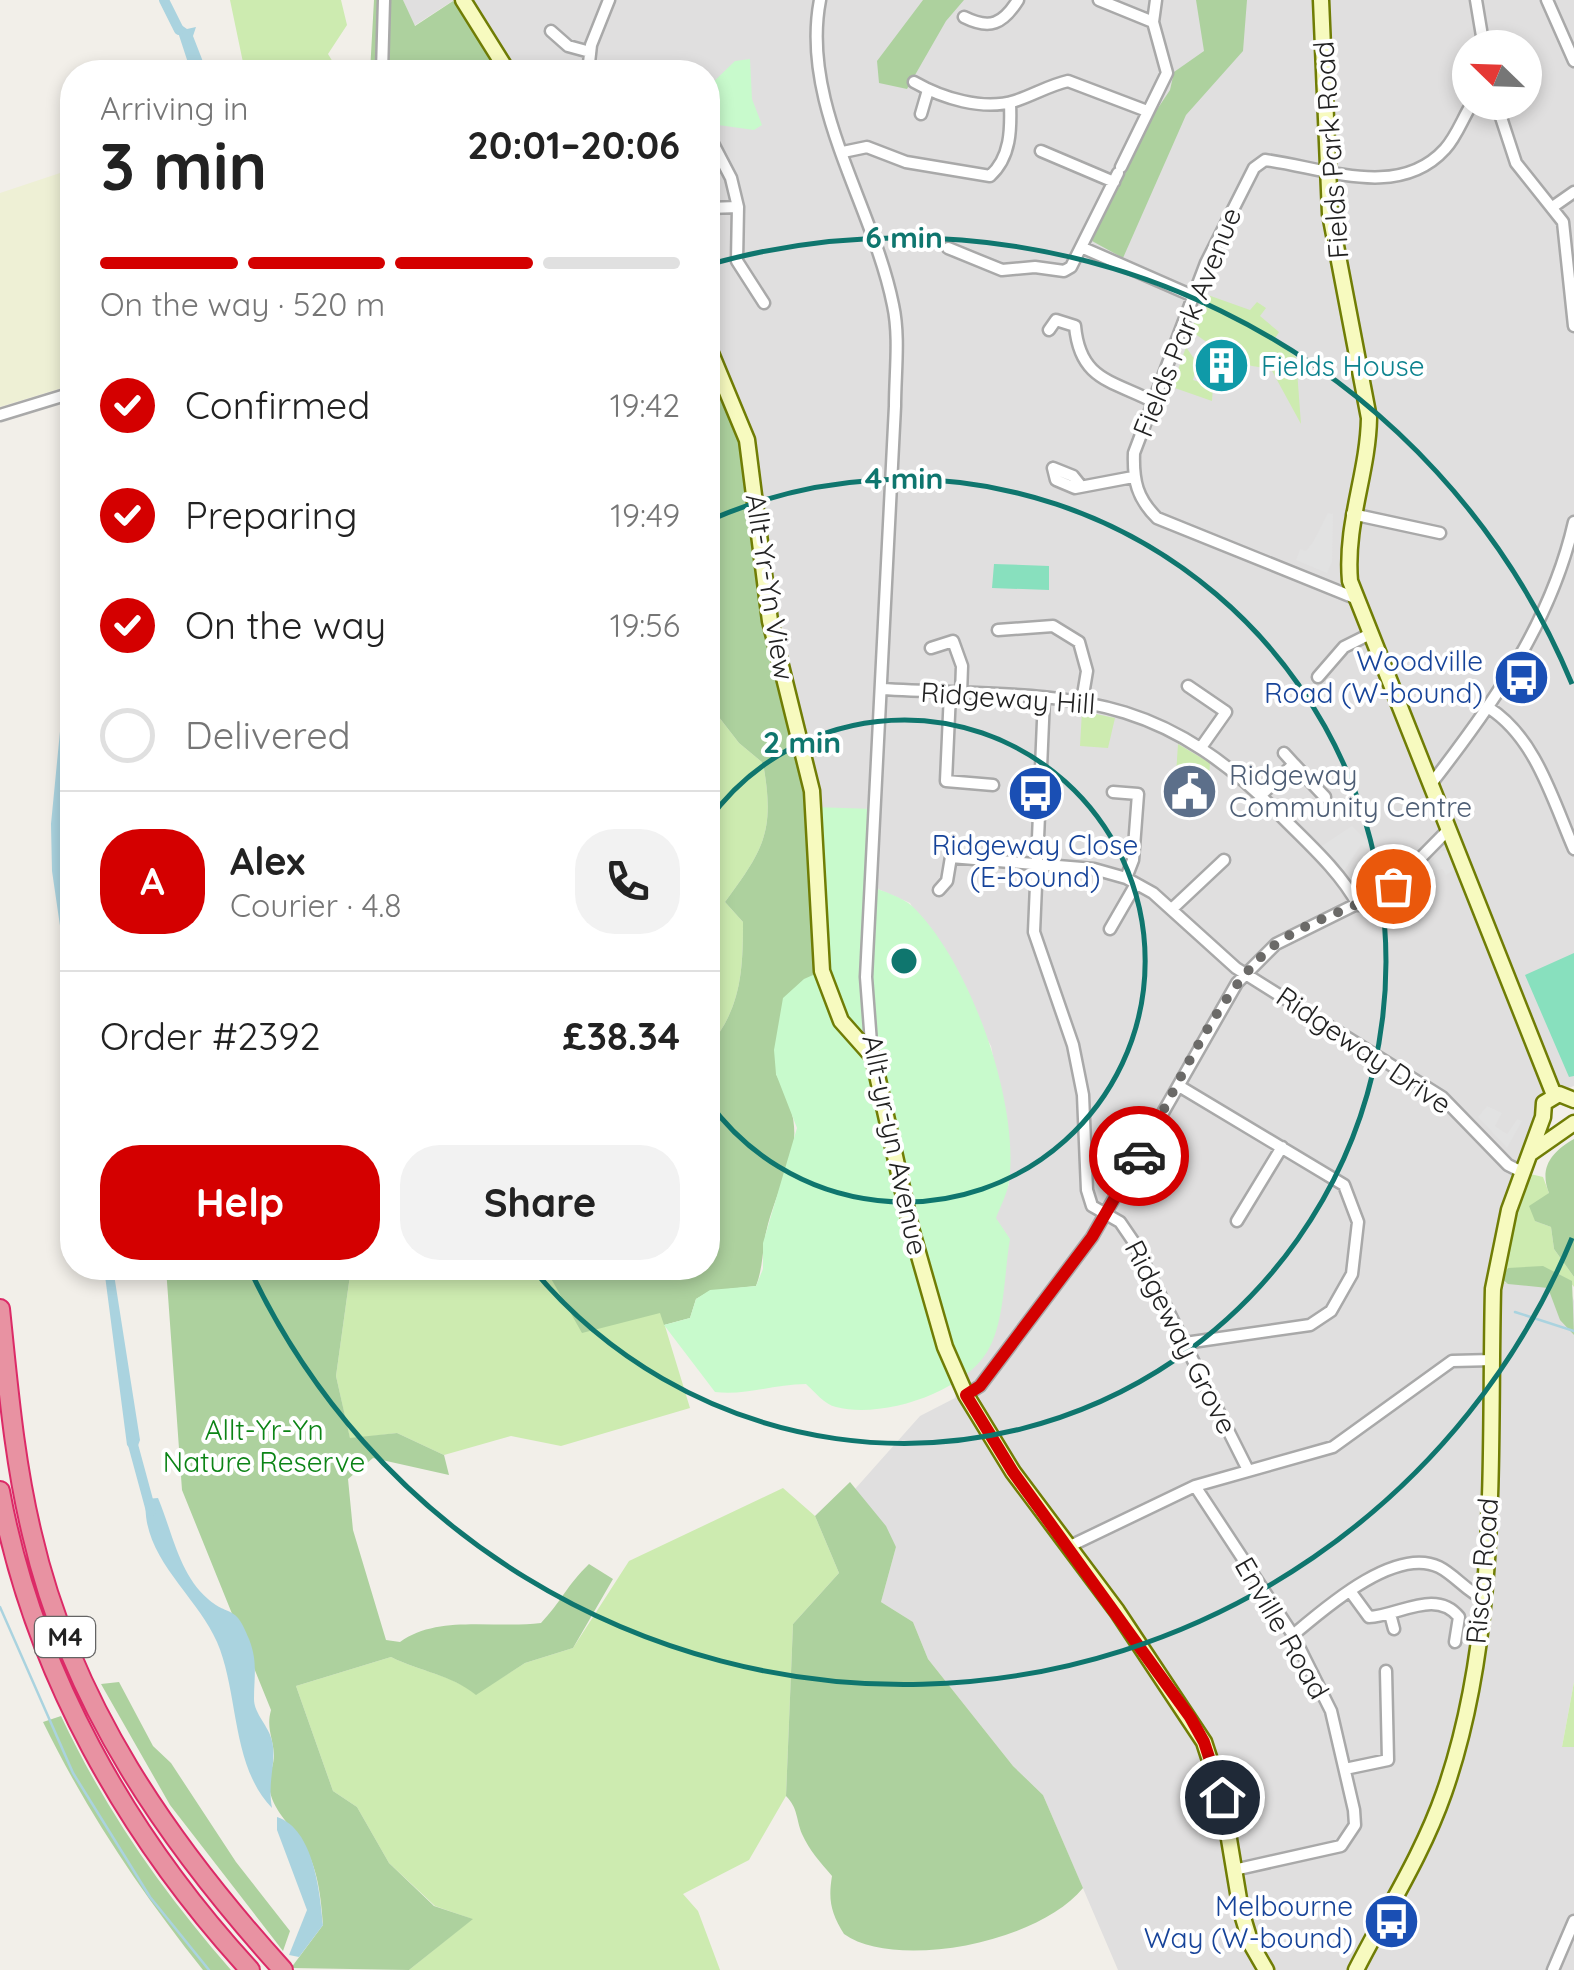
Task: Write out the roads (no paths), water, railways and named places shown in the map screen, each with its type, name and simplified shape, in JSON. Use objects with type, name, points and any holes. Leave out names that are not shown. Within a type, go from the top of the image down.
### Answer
[{"type":"highway","name":"M4","points":[[0,1308],[14,1441],[32,1534],[69,1647],[96,1712],[150,1806],[239,1922],[283,1970]]},
{"type":"highway","name":"M4","points":[[0,1491],[31,1612],[94,1754],[151,1849],[250,1970]]},
{"type":"main road","points":[[463,0],[500,60]]},
{"type":"main road","name":"Fields Park Road","points":[[1321,0],[1335,251],[1369,418],[1368,448],[1351,514],[1348,561],[1355,598],[1554,1095]]},
{"type":"main road","name":"Allt-Yr-Yn View","points":[[720,375],[747,440],[770,622],[812,791],[822,971],[842,1021],[872,1057]]},
{"type":"main road","name":"Allt-yr-yn Avenue","points":[[872,1057],[924,1282],[966,1395],[1013,1472],[1204,1742],[1222,1797],[1251,1944],[1266,1970]]},
{"type":"main road","points":[[1554,1095],[1574,1100]]},
{"type":"main road","name":"Risca Road","points":[[1356,1970],[1408,1874],[1446,1788],[1484,1599],[1499,1247],[1543,1118],[1544,1103],[1554,1095]]},
{"type":"main road","points":[[1543,1118],[1549,1126],[1567,1126]]},
{"type":"main road","name":"Risca Road","points":[[1530,1154],[1567,1126]]},
{"type":"street","points":[[382,60],[384,0]]},
{"type":"street","points":[[589,60],[610,0]]},
{"type":"street","name":"Allt-yr-yn Avenue","points":[[820,0],[816,57],[843,152],[874,234],[896,320],[866,977],[872,1057]]},
{"type":"street","points":[[964,17],[982,26],[995,24],[1008,17],[1018,0]]},
{"type":"street","points":[[1098,0],[1154,22]]},
{"type":"street","points":[[948,248],[1002,270],[1035,267],[1064,271],[1081,247],[1167,74],[1154,22],[1156,0]]},
{"type":"street","points":[[1476,0],[1481,30]]},
{"type":"street","points":[[1547,0],[1574,61]]},
{"type":"street","points":[[551,31],[568,46],[590,52]]},
{"type":"street","points":[[914,82],[967,102],[1010,102],[1068,81],[1147,111]]},
{"type":"street","points":[[921,114],[928,90]]},
{"type":"street","points":[[843,152],[867,147],[906,162],[990,176],[1002,164],[1008,143],[1010,102]]},
{"type":"street","name":"Fields Park Avenue","points":[[1133,477],[1134,453],[1193,296],[1254,168],[1266,160],[1329,176],[1394,174],[1432,161],[1445,149],[1463,120]]},
{"type":"street","points":[[1502,120],[1516,164],[1554,206],[1563,222],[1574,326]]},
{"type":"street","points":[[1040,152],[1118,174]]},
{"type":"street","points":[[720,157],[731,178],[738,206],[737,260],[764,302]]},
{"type":"street","points":[[1554,206],[1574,192]]},
{"type":"street","points":[[720,207],[738,206]]},
{"type":"street","points":[[1081,247],[1193,296]]},
{"type":"street","points":[[1050,330],[1056,320],[1068,321],[1075,326],[1077,350],[1086,367],[1154,402]]},
{"type":"street","points":[[0,415],[60,396]]},
{"type":"street","points":[[1080,486],[1133,477],[1144,504],[1156,518],[1355,598]]},
{"type":"street","points":[[1351,514],[1440,533]]},
{"type":"street","points":[[1431,784],[1489,708],[1534,633],[1570,563],[1574,522]]},
{"type":"street","points":[[998,630],[1053,626],[1080,642],[1087,671],[1082,702]]},
{"type":"street","points":[[1318,677],[1344,647],[1368,634]]},
{"type":"street","points":[[932,648],[953,641],[962,666],[946,781],[993,785]]},
{"type":"street","points":[[1188,686],[1226,712],[1202,746]]},
{"type":"street","name":"Ridgeway Hill","points":[[881,689],[1044,698],[1134,712],[1202,746],[1261,795],[1350,890],[1358,906]]},
{"type":"street","name":"Ridgeway Grove","points":[[1044,698],[1034,932],[1073,1045],[1083,1095],[1087,1190],[1092,1206],[1120,1222],[1133,1240],[1247,1468]]},
{"type":"street","points":[[1489,708],[1502,717],[1527,748],[1574,849]]},
{"type":"street","points":[[1284,753],[1325,796]]},
{"type":"street","points":[[1261,795],[1294,764]]},
{"type":"street","points":[[1110,929],[1131,881],[1138,794],[1113,792]]},
{"type":"street","points":[[966,1395],[990,1372],[1106,1214],[1246,972],[1276,944],[1310,924],[1358,906],[1393,886],[1448,829]]},
{"type":"street","name":"Ridgeway Drive","points":[[939,890],[948,881],[951,857],[1094,869],[1131,881],[1174,908],[1246,972],[1442,1096],[1508,1165],[1522,1172]]},
{"type":"street","points":[[1174,908],[1224,860]]},
{"type":"street","points":[[1179,1086],[1344,1185],[1353,1200],[1358,1222],[1356,1256],[1344,1294],[1331,1312],[1310,1325],[1185,1342]]},
{"type":"street","points":[[1237,1221],[1282,1147]]},
{"type":"street","points":[[1068,1547],[1195,1486],[1348,1440],[1452,1360],[1493,1360]]},
{"type":"street","name":"Enville Road","points":[[1195,1486],[1293,1635],[1330,1711],[1355,1825],[1341,1846],[1234,1870]]},
{"type":"street","points":[[1293,1635],[1350,1592],[1394,1566],[1435,1564],[1484,1599]]},
{"type":"street","points":[[1350,1592],[1370,1617],[1416,1603],[1451,1609],[1459,1617],[1455,1642]]},
{"type":"street","points":[[1390,1614],[1394,1629]]},
{"type":"street","points":[[1345,1769],[1388,1760],[1386,1670]]},
{"type":"street","points":[[1553,1970],[1574,1920]]},
{"type":"water","points":[[174,20],[187,29],[196,27],[193,36],[202,60],[187,60]]},
{"type":"water","points":[[60,731],[60,926],[52,871],[51,824]]},
{"type":"water","points":[[106,1280],[115,1280],[140,1440],[135,1454],[127,1445]]},
{"type":"water","points":[[158,1498],[190,1577],[208,1599],[236,1616],[252,1647],[255,1704],[273,1749],[272,1808],[249,1772],[217,1642],[152,1539],[146,1520],[146,1499]]},
{"type":"water","points":[[277,1817],[299,1834],[307,1848],[320,1896],[323,1925],[299,1957],[289,1955],[307,1910],[277,1830]]},
{"type":"waterway","points":[[164,0],[179,30]]},
{"type":"waterway","points":[[1515,1312],[1574,1331]]},
{"type":"waterway","points":[[132,1441],[151,1511]]},
{"type":"waterway","points":[[0,1607],[73,1773],[150,1897],[209,1970]]},
{"type":"place","name":"Fields House","points":[[1222,366]]},
{"type":"place","name":"Woodville Road (W-bound)","points":[[1522,677]]},
{"type":"place","name":"Ridgeway Community Centre","points":[[1190,791]]},
{"type":"place","name":"Ridgeway Close (E-bound)","points":[[1035,794]]},
{"type":"place","name":"Melbourne Way (W-bound)","points":[[1392,1922]]},
{"type":"park label","name":"Allt-Yr-Yn Nature Reserve","points":[[264,1446]]}]
